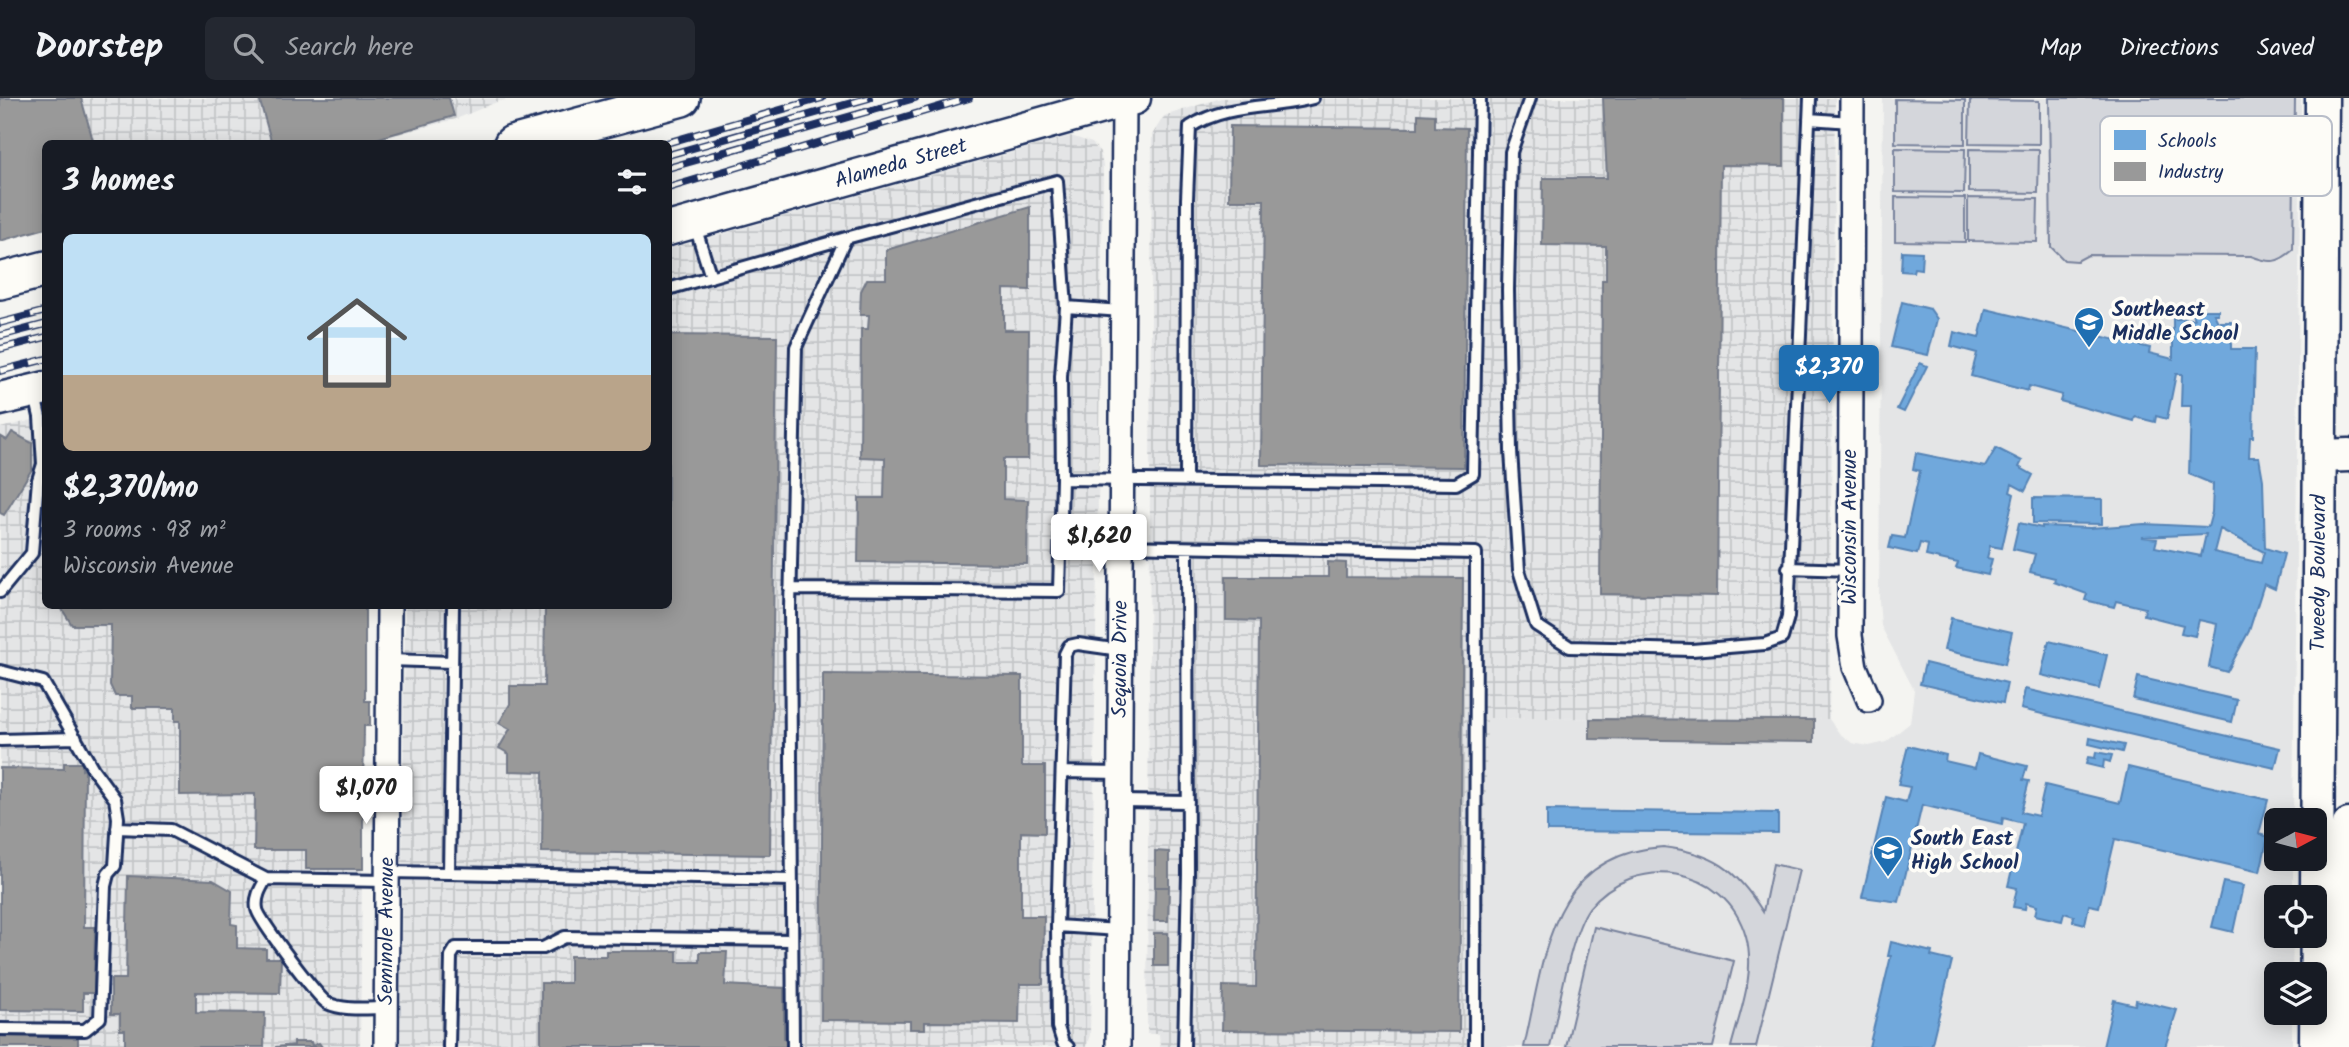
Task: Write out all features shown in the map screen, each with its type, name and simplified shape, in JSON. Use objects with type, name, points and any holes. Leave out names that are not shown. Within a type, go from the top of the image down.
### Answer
[{"type":"main road","points":[[527,140],[682,98]]},
{"type":"main road","name":"Tweedy Boulevard","points":[[2322,98],[2323,116]]},
{"type":"main road","name":"Alameda Street","points":[[681,225],[1129,100]]},
{"type":"main road","name":"Tweedy Boulevard","points":[[2316,1047],[2335,455],[2326,196]]},
{"type":"main road","points":[[0,281],[42,270]]},
{"type":"main road","points":[[0,399],[40,390]]},
{"type":"main road","points":[[2346,1047],[2349,825]]},
{"type":"street","name":"Wisconsin Avenue","points":[[1852,98],[1850,636],[1855,667],[1869,700]]},
{"type":"street","name":"Sequoia Drive","points":[[1118,1047],[1122,311],[1129,100]]},
{"type":"street","name":"Seminole Avenue","points":[[386,1047],[389,609]]},
{"type":"lane","points":[[1186,480],[1187,152],[1190,127],[1208,115],[1313,98]]},
{"type":"lane","points":[[1062,479],[1456,484],[1473,474],[1480,98]]},
{"type":"lane","points":[[1530,98],[1511,152],[1508,290],[1511,452],[1519,570],[1536,625],[1570,647],[1692,650],[1765,644],[1782,638],[1788,617],[1810,98]]},
{"type":"lane","points":[[1810,119],[1852,122]]},
{"type":"lane","points":[[672,288],[846,237],[1057,181],[1066,307],[1061,377],[1059,592],[790,589]]},
{"type":"lane","points":[[681,225],[711,277]]},
{"type":"lane","points":[[793,1047],[790,589],[796,347],[846,237]]},
{"type":"lane","points":[[1066,307],[1122,311]]},
{"type":"lane","points":[[40,390],[42,448]]},
{"type":"lane","points":[[0,592],[32,553],[38,480],[42,467]]},
{"type":"lane","points":[[1121,547],[1476,553],[1475,1047]]},
{"type":"lane","points":[[1184,1047],[1188,548]]},
{"type":"lane","points":[[1788,568],[1850,570]]},
{"type":"lane","points":[[449,873],[453,609]]},
{"type":"lane","points":[[1068,1047],[1063,1043],[1058,1027],[1057,926],[1065,654],[1069,646],[1077,644],[1121,650]]},
{"type":"lane","points":[[389,660],[452,662]]},
{"type":"lane","points":[[0,671],[43,682],[93,769],[116,799],[117,828],[115,866],[108,874],[105,886],[100,1018],[85,1030],[0,1029]]},
{"type":"lane","points":[[0,740],[76,738]]},
{"type":"lane","points":[[1062,772],[1120,773]]},
{"type":"lane","points":[[1120,801],[1188,802]]},
{"type":"lane","points":[[117,828],[171,830],[266,879],[449,873],[791,880]]},
{"type":"lane","points":[[266,879],[258,892],[256,911],[268,931],[321,999],[334,1006],[386,1008]]},
{"type":"lane","points":[[1057,926],[1119,930]]},
{"type":"lane","points":[[450,1047],[451,957],[456,948],[543,948],[565,937],[791,940]]},
{"type":"shaded area","points":[[0,98],[519,98],[499,101],[456,119],[375,140],[42,140],[42,230],[0,241]]},
{"type":"shaded area","points":[[1221,98],[1835,98],[1829,719],[1487,718],[1482,1047],[1160,1047],[1159,1034],[1147,1034],[1152,135],[1164,116]]},
{"type":"shaded area","points":[[1883,98],[2301,98],[2301,116],[2100,116],[2100,196],[2300,196],[2293,808],[2264,808],[2264,872],[2293,872],[2293,885],[2264,885],[2264,948],[2293,948],[2292,962],[2264,962],[2264,1025],[2292,1025],[2292,1047],[1482,1047],[1486,718],[1829,719],[1839,733],[1852,743],[1869,746],[1886,742],[1910,723],[1914,690],[1881,626]]},
{"type":"shaded area","points":[[2049,98],[2295,98],[2295,116],[2100,116],[2100,196],[2294,196],[2293,250],[2283,258],[2274,261],[2251,256],[2088,255],[2077,261],[2064,260],[2051,247]]},
{"type":"shaded area","points":[[1895,99],[1965,100],[1965,144],[1895,143]]},
{"type":"shaded area","points":[[1970,100],[2039,101],[2039,144],[1969,143]]},
{"type":"shaded area","points":[[1071,136],[1092,143],[1100,152],[1103,166],[1090,1035],[1086,1047],[400,1047],[405,609],[672,609],[672,248]]},
{"type":"shaded area","points":[[1895,148],[1965,149],[1964,193],[1895,192]]},
{"type":"shaded area","points":[[1969,149],[2039,150],[2038,193],[1969,192]]},
{"type":"shaded area","points":[[1895,197],[1965,198],[1965,242],[1895,241]]},
{"type":"shaded area","points":[[1968,198],[2038,199],[2037,242],[1968,241]]},
{"type":"shaded area","points":[[42,418],[42,609],[365,609],[360,1047],[0,1047],[0,428]]},
{"type":"shaded area","points":[[1663,847],[1696,854],[1722,866],[1743,885],[1763,912],[1773,864],[1799,870],[1756,1047],[1731,1047],[1746,992],[1749,964],[1746,937],[1735,913],[1719,894],[1699,881],[1677,874],[1653,874],[1630,879],[1608,890],[1589,908],[1570,954],[1550,1047],[1524,1047],[1547,946],[1558,916],[1574,890],[1596,869],[1625,854]]},
{"type":"shaded area","points":[[1594,927],[1734,961],[1713,1047],[1566,1047]]},
{"type":"building: Schools","points":[[1902,251],[1922,252],[1921,269],[1914,268],[1913,272],[1901,271]]},
{"type":"building: Schools","points":[[1902,302],[1930,309],[1937,319],[1928,355],[1891,347]]},
{"type":"building: Schools","points":[[1986,309],[2150,348],[2149,353],[2173,359],[2173,319],[2194,319],[2190,310],[2218,310],[2218,314],[2214,314],[2218,322],[2231,322],[2231,349],[2255,349],[2253,437],[2250,437],[2249,457],[2259,457],[2263,480],[2265,548],[2284,554],[2275,589],[2264,584],[2249,631],[2227,672],[2209,667],[2217,624],[2199,620],[2195,636],[2181,633],[2183,625],[2144,615],[2145,608],[2116,601],[2114,607],[2085,600],[2087,594],[2054,582],[2055,578],[2030,572],[2035,554],[2013,549],[2019,523],[2042,528],[2144,524],[2208,527],[2212,512],[2213,484],[2189,474],[2191,406],[2181,406],[2182,374],[2176,374],[2167,419],[2156,416],[2155,422],[2135,417],[2134,421],[2060,401],[2062,395],[2029,386],[2028,391],[1971,376],[1977,353],[1951,346],[1954,332],[1979,338]],"holes":[[[2220,529],[2264,552],[2261,563],[2214,552]],[[2206,534],[2201,556],[2155,547],[2157,539],[2142,537]]]},
{"type":"building: Schools","points":[[1920,363],[1927,366],[1904,412],[1897,409]]},
{"type":"building: Schools","points":[[1996,448],[2022,461],[2019,467],[2033,475],[2025,491],[2012,484],[2010,492],[2014,494],[2002,548],[1990,546],[1987,558],[1992,559],[1988,575],[1956,568],[1958,563],[1926,556],[1928,545],[1920,543],[1917,554],[1889,548],[1892,536],[1905,538],[1920,471],[1913,469],[1916,453],[1985,467]]},
{"type":"building: Schools","points":[[2033,498],[2102,499],[2102,524],[2033,523]]},
{"type":"building: Schools","points":[[1951,618],[2012,632],[2005,664],[1944,650]]},
{"type":"building: Schools","points":[[2049,641],[2107,655],[2099,689],[2041,675]]},
{"type":"building: Schools","points":[[1925,663],[2007,683],[2003,703],[1920,684]]},
{"type":"building: Schools","points":[[2138,677],[2237,700],[2232,722],[2133,699]]},
{"type":"building: Schools","points":[[2025,689],[2280,748],[2275,768],[2021,709]]},
{"type":"building: Schools","points":[[2090,738],[2124,745],[2122,752],[2089,744]]},
{"type":"building: Schools","points":[[1908,746],[1946,755],[1945,761],[1975,768],[1978,754],[2027,766],[2023,780],[2029,781],[2021,812],[2038,816],[2045,785],[2120,803],[2128,767],[2268,800],[2259,834],[2264,836],[2264,854],[2260,872],[2115,839],[2099,907],[2089,905],[2085,924],[2073,921],[2074,916],[2064,913],[2062,921],[2035,915],[2037,906],[2026,903],[2025,909],[2013,907],[2017,888],[2008,886],[2023,823],[2003,818],[2002,824],[1922,805],[1899,902],[1862,897],[1886,797],[1906,802],[1910,787],[1898,785]]},
{"type":"building: Schools","points":[[2096,752],[2112,755],[2110,762],[2104,760],[2103,768],[2086,764],[2088,757],[2095,758]]},
{"type":"building: Schools","points":[[1547,810],[1778,813],[1778,833],[1547,831]]},
{"type":"building: Schools","points":[[2223,882],[2243,886],[2233,932],[2212,927]]},
{"type":"building: Schools","points":[[1891,942],[1932,952],[1931,956],[1952,961],[1931,1047],[1869,1047],[1891,956],[1888,956]]},
{"type":"building: Schools","points":[[2114,1000],[2135,1005],[2136,1000],[2177,1010],[2165,1047],[2103,1047]]},
{"type":"building: Industry","points":[[0,98],[81,98],[93,140],[42,140],[42,229],[0,241]]},
{"type":"building: Industry","points":[[259,98],[449,98],[454,116],[373,140],[271,140]]},
{"type":"building: Industry","points":[[1603,98],[1784,98],[1784,166],[1721,165],[1717,596],[1600,594],[1602,280],[1606,280],[1606,246],[1542,245],[1543,178],[1607,178]]},
{"type":"building: Industry","points":[[1418,114],[1435,115],[1435,127],[1467,128],[1464,467],[1261,465],[1264,200],[1229,200],[1230,126],[1418,128]]},
{"type":"building: Industry","points":[[1030,207],[1030,290],[1004,289],[1004,330],[1029,330],[1028,459],[1003,459],[1003,499],[1028,500],[1027,564],[858,562],[859,498],[884,498],[885,458],[860,457],[861,329],[868,329],[869,315],[860,315],[861,291],[867,279],[886,279],[886,250]]},
{"type":"building: Industry","points":[[672,335],[777,336],[770,855],[542,852],[543,772],[509,771],[509,754],[499,748],[510,729],[499,723],[510,704],[510,686],[544,686],[545,609],[672,609]]},
{"type":"building: Industry","points":[[12,432],[32,443],[32,469],[4,515],[0,513],[0,436],[7,440]]},
{"type":"building: Industry","points":[[1328,562],[1346,563],[1346,577],[1463,578],[1459,1032],[1222,1030],[1223,986],[1256,987],[1259,621],[1226,620],[1226,577],[1328,577]]},
{"type":"building: Industry","points":[[62,609],[365,609],[365,701],[370,701],[370,726],[364,726],[363,795],[369,795],[368,813],[363,813],[363,869],[306,869],[306,850],[254,850],[255,794],[180,795],[180,721],[175,721],[175,708],[132,708],[132,696],[115,696],[110,685],[111,625],[72,625]]},
{"type":"building: Industry","points":[[823,674],[1022,676],[1022,766],[1045,766],[1045,833],[1021,832],[1021,916],[1044,916],[1043,984],[1020,984],[1019,1023],[925,1022],[925,1029],[910,1029],[910,1021],[821,1020]]},
{"type":"building: Industry","points":[[1590,719],[1814,720],[1814,742],[1590,739]]},
{"type":"building: Industry","points":[[64,763],[82,763],[82,770],[85,769],[84,927],[95,927],[94,993],[83,993],[83,1011],[0,1010],[0,768],[64,769]]},
{"type":"building: Industry","points":[[1155,851],[1169,852],[1169,887],[1155,887]]},
{"type":"building: Industry","points":[[128,876],[213,880],[232,891],[231,924],[237,925],[237,948],[266,949],[266,958],[281,958],[280,993],[196,992],[196,1012],[265,1013],[264,1047],[125,1047],[125,1030],[120,1030],[120,1014],[111,1014],[111,979],[126,979]]},
{"type":"building: Industry","points":[[1155,887],[1169,887],[1168,921],[1154,921]]},
{"type":"building: Industry","points":[[1154,933],[1168,933],[1168,966],[1154,966]]},
{"type":"building: Industry","points":[[606,951],[677,951],[677,962],[700,962],[700,952],[727,952],[725,985],[784,988],[784,1039],[787,1039],[787,1047],[541,1047],[541,983],[570,983],[570,956],[606,956]]},
{"type":"building: Industry","points":[[0,1036],[78,1038],[78,1047],[0,1047]]},
{"type":"building: Industry","points":[[294,1042],[311,1042],[312,1046],[319,1043],[322,1047],[275,1047],[294,1045]]},
{"type":"railway","points":[[672,141],[822,98]]},
{"type":"railway","points":[[672,154],[869,98]]},
{"type":"railway","points":[[672,167],[915,98]]},
{"type":"railway","points":[[672,187],[969,98]]},
{"type":"railway","points":[[0,323],[42,312]]},
{"type":"railway","points":[[0,336],[42,325]]},
{"type":"railway","points":[[0,349],[42,338]]},
{"type":"railway","points":[[0,371],[42,360]]},
{"type":"place","name":"Southeast Middle School","points":[[2089,349]]},
{"type":"place","name":"South East High School","points":[[1888,878]]}]
